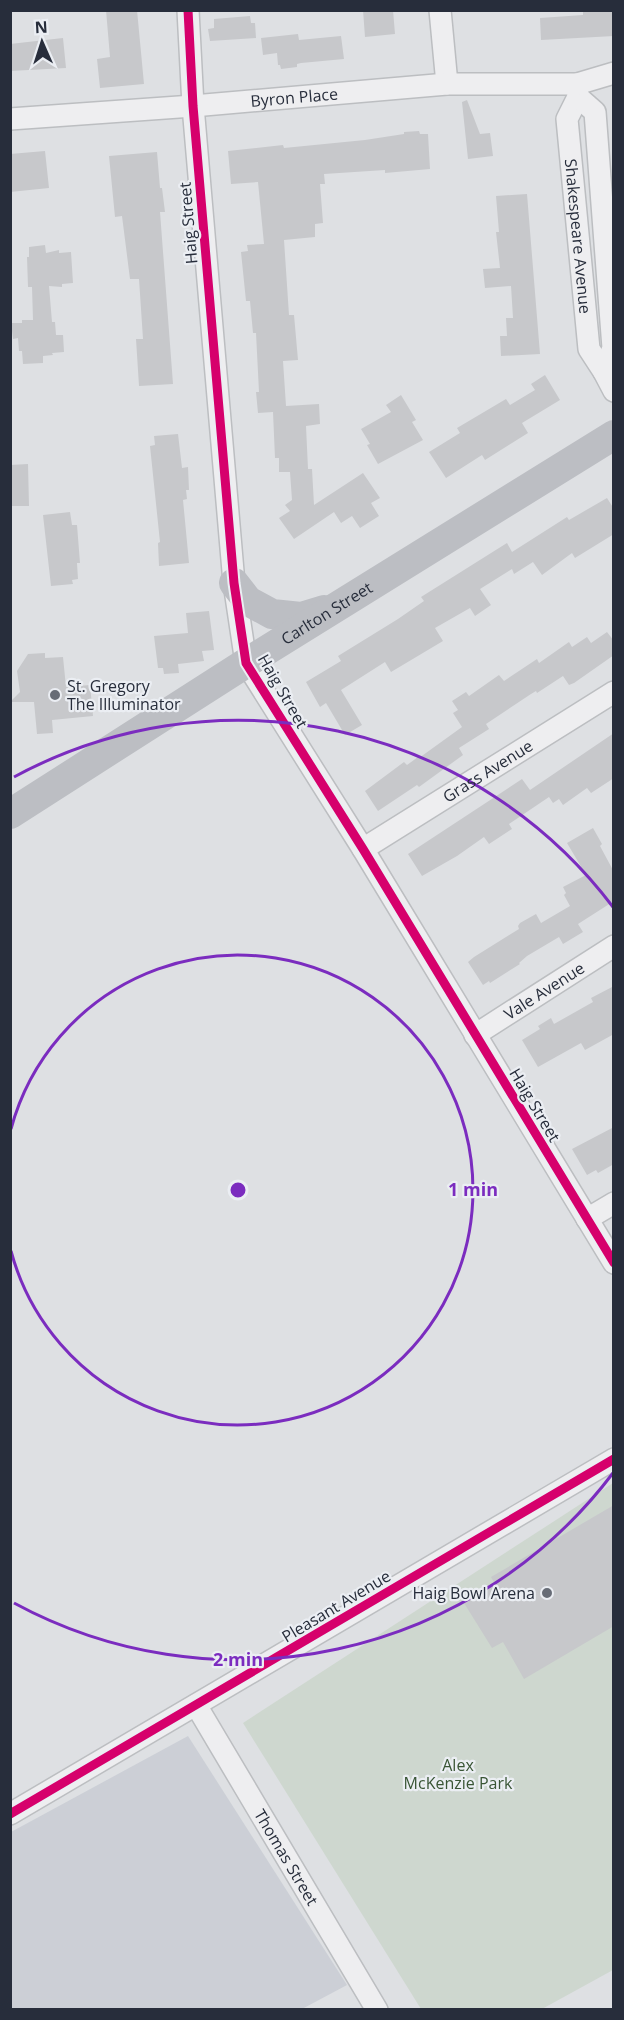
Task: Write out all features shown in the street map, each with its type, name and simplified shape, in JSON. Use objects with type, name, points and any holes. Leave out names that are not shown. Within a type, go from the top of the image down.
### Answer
[{"type":"main road","name":"Carlton Street","points":[[10,814],[246,663],[614,435]]},
{"type":"main road","points":[[234,583],[248,601],[272,614],[301,617],[344,603]]},
{"type":"street","name":"Haig Street","points":[[188,10],[234,583],[246,663],[363,849],[614,1263]]},
{"type":"street","points":[[440,10],[447,84]]},
{"type":"street","points":[[578,91],[614,74]]},
{"type":"street","name":"Byron Place","points":[[10,119],[447,84],[578,91]]},
{"type":"street","name":"Shakespeare Avenue","points":[[578,91],[567,119],[585,315],[589,349],[609,382]]},
{"type":"street","name":"Grass Avenue","points":[[363,849],[614,692]]},
{"type":"street","name":"Vale Avenue","points":[[475,1035],[614,946]]},
{"type":"street","points":[[587,1219],[614,1203]]},
{"type":"street","name":"Pleasant Avenue","points":[[10,1814],[614,1459]]},
{"type":"street","name":"Thomas Street","points":[[196,1705],[377,2010]]},
{"type":"shaded area","points":[[188,1736],[347,1985],[302,2009],[11,2009],[11,1832]]},
{"type":"green space","name":"Alex McKenzie Park","points":[[613,1483],[613,1970],[542,2009],[421,2009],[243,1723]]},
{"type":"building","points":[[106,10],[137,10],[144,84],[100,88],[97,59],[110,57]]},
{"type":"building","points":[[363,10],[393,10],[395,34],[365,37]]},
{"type":"building","points":[[614,10],[614,36],[541,40],[540,18],[583,15],[583,12]]},
{"type":"building","points":[[250,16],[251,23],[255,23],[256,38],[210,41],[208,29],[214,28],[214,19]]},
{"type":"building","points":[[298,34],[299,40],[341,36],[344,59],[301,63],[297,64],[297,67],[281,69],[278,65],[277,53],[263,55],[261,38]]},
{"type":"building","points":[[63,38],[66,68],[10,71],[10,44]]},
{"type":"building","points":[[467,100],[480,134],[490,133],[493,156],[468,159],[462,102]]},
{"type":"building","points":[[419,131],[420,134],[428,134],[430,169],[385,173],[385,170],[324,174],[325,184],[320,184],[323,223],[315,224],[315,237],[284,240],[289,315],[294,315],[298,360],[283,361],[286,406],[319,404],[320,424],[306,426],[308,469],[312,469],[314,505],[363,473],[380,498],[371,503],[379,516],[360,528],[352,516],[341,523],[334,512],[294,539],[279,518],[290,511],[285,505],[292,500],[290,472],[279,472],[279,458],[275,458],[273,412],[258,413],[256,333],[253,333],[250,301],[246,301],[241,252],[248,251],[247,245],[264,244],[258,182],[231,184],[228,151],[365,140]]},
{"type":"building","points":[[45,151],[49,188],[10,192],[10,154]]},
{"type":"building","points":[[157,152],[165,212],[160,212],[173,384],[139,386],[136,339],[143,339],[139,279],[130,279],[122,216],[115,217],[109,156]]},
{"type":"building","points":[[527,194],[540,354],[501,356],[500,336],[507,336],[506,318],[513,318],[511,286],[485,288],[483,269],[500,268],[496,232],[499,232],[496,196]]},
{"type":"building","points":[[45,245],[46,253],[59,250],[59,253],[71,252],[73,283],[62,284],[62,287],[49,286],[52,322],[55,322],[56,335],[63,335],[64,352],[43,356],[43,363],[23,364],[22,351],[19,351],[18,338],[13,339],[11,323],[33,320],[32,287],[28,287],[27,257],[29,257],[29,247]]},
{"type":"building","points":[[545,375],[560,400],[522,423],[528,433],[485,460],[482,455],[446,478],[429,452],[460,433],[457,428],[506,399],[510,405],[535,390],[531,384]]},
{"type":"building","points":[[401,395],[416,420],[412,422],[423,440],[378,464],[361,429],[391,412],[386,405]]},
{"type":"building","points":[[178,434],[182,468],[188,467],[189,490],[186,490],[187,499],[183,500],[189,563],[159,566],[158,543],[160,542],[150,446],[155,445],[154,436]]},
{"type":"building","points":[[28,464],[29,506],[10,506],[10,465]]},
{"type":"building","points":[[607,498],[614,509],[614,534],[575,558],[572,553],[542,575],[533,562],[514,574],[512,569],[480,589],[491,605],[475,616],[470,608],[435,628],[443,641],[391,672],[385,662],[341,690],[362,725],[345,735],[326,703],[320,707],[306,682],[341,661],[338,656],[424,601],[421,597],[507,543],[512,552],[567,517],[569,520]]},
{"type":"building","points":[[70,512],[72,525],[77,525],[80,563],[77,563],[78,579],[72,580],[73,584],[51,586],[43,515]]},
{"type":"building","points":[[209,611],[214,650],[202,651],[204,661],[178,664],[179,673],[164,674],[163,668],[158,668],[154,636],[188,633],[186,613]]},
{"type":"building","points":[[607,632],[614,641],[614,655],[574,683],[569,685],[563,676],[537,693],[536,691],[531,694],[486,724],[489,729],[459,748],[463,755],[419,787],[417,785],[378,811],[365,791],[404,762],[407,765],[419,758],[462,727],[453,713],[458,710],[452,701],[466,692],[469,696],[499,675],[504,681],[537,659],[539,663],[569,642],[572,647],[587,637],[591,643]]},
{"type":"building","name":"St. Gregory The Illuminator","points":[[45,653],[45,658],[63,657],[66,687],[90,685],[93,716],[52,720],[53,733],[37,734],[34,702],[10,702],[20,692],[17,671],[28,654]]},
{"type":"building","points":[[614,733],[614,778],[591,793],[587,788],[563,805],[559,799],[553,803],[549,797],[509,824],[512,829],[489,844],[484,837],[422,876],[408,854],[522,779],[530,790]]},
{"type":"building","points":[[593,828],[614,872],[614,901],[578,924],[583,932],[563,944],[559,937],[527,956],[520,964],[490,983],[489,981],[483,985],[468,962],[519,929],[520,923],[536,914],[541,923],[570,906],[564,895],[566,893],[563,887],[586,875],[567,843]]},
{"type":"building","points":[[614,986],[614,1034],[585,1050],[581,1043],[538,1067],[522,1040],[540,1029],[538,1026],[551,1018],[554,1024],[593,1002],[591,998]]},
{"type":"building","points":[[614,1127],[614,1164],[598,1173],[596,1170],[587,1175],[572,1149]]},
{"type":"building","name":"Haig Bowl Arena","points":[[614,1505],[614,1626],[524,1679],[503,1642],[492,1648],[464,1603],[495,1584],[491,1577]]},
{"type":"cycle path","points":[[188,10],[193,106],[234,583],[246,663],[363,849],[614,1263]]},
{"type":"cycle path","points":[[10,1814],[614,1459]]},
{"type":"place","name":"St. Gregory The Illuminator","points":[[55,695]]},
{"type":"place","name":"Haig Bowl Arena","points":[[547,1593]]}]
